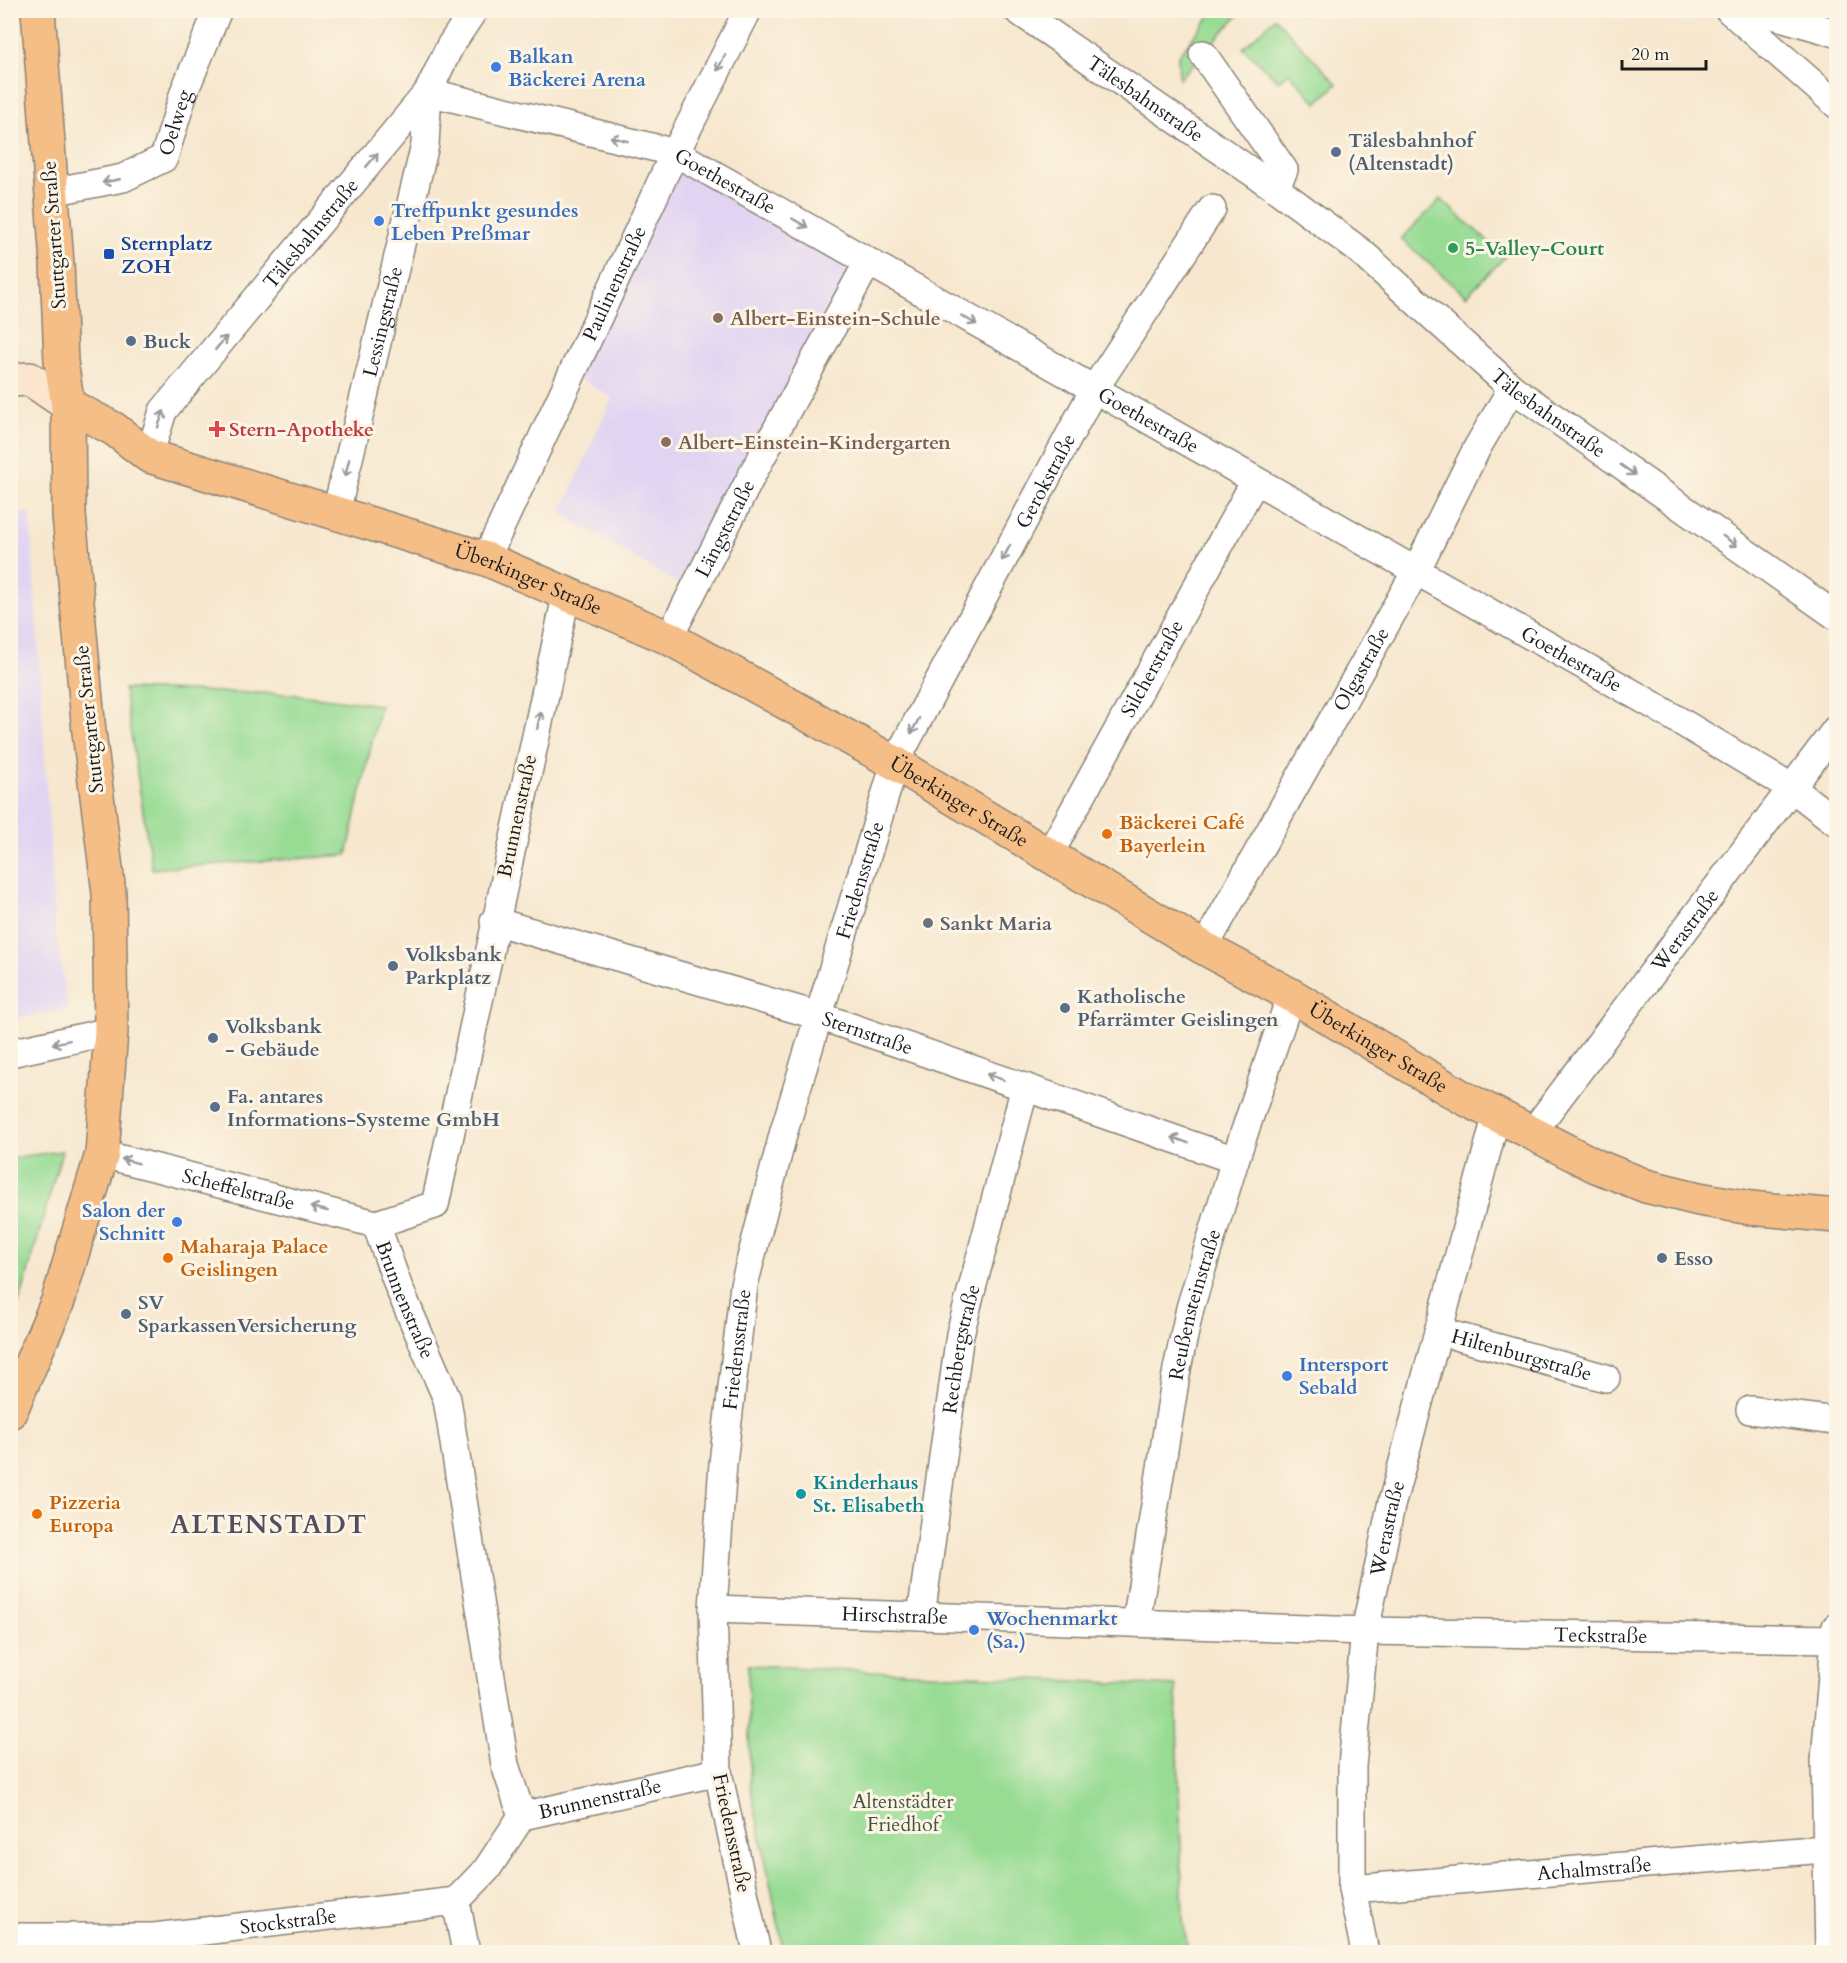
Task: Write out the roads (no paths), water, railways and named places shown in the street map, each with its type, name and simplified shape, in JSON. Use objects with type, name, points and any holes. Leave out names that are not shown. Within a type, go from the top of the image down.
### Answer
[{"type":"main road","name":"Stuttgarter Straße","points":[[10,1412],[58,1301],[102,1154],[111,1031],[109,893],[89,732],[69,515],[68,405],[61,362],[57,263],[38,10]]},
{"type":"main road","name":"Überkinger Straße","points":[[68,405],[114,429],[149,456],[486,559],[567,592],[669,638],[895,763],[1204,948],[1291,995],[1462,1097],[1596,1166],[1646,1186],[1751,1208],[1836,1216]]},
{"type":"street","name":"Oelweg","points":[[51,192],[123,178],[164,158],[184,92],[218,10]]},
{"type":"street","name":"Tälesbahnstraße","points":[[149,456],[164,411],[428,92],[450,46],[474,10]]},
{"type":"street","name":"Paulinenstraße","points":[[486,559],[676,153],[748,10]]},
{"type":"street","name":"Tälesbahnstraße","points":[[1017,10],[1275,188],[1360,250],[1512,388],[1836,616]]},
{"type":"street","points":[[1729,10],[1836,104]]},
{"type":"street","points":[[1756,10],[1836,33]]},
{"type":"street","points":[[1203,54],[1284,170],[1275,188]]},
{"type":"street","name":"Goethestraße","points":[[428,92],[676,153],[1093,391],[1648,702],[1793,789],[1836,822]]},
{"type":"street","name":"Lessingstraße","points":[[336,512],[425,145],[428,92]]},
{"type":"street","name":"Gerokstraße","points":[[895,763],[1093,391],[1212,209]]},
{"type":"street","name":"Längststraße","points":[[669,638],[754,471],[868,262]]},
{"type":"street","points":[[10,380],[30,379],[68,405]]},
{"type":"street","name":"Olgastraße","points":[[1204,948],[1416,571],[1477,448],[1512,388]]},
{"type":"street","name":"Silcherstraße","points":[[1049,855],[1255,481]]},
{"type":"street","name":"Brunnenstraße","points":[[567,592],[494,921],[435,1205],[376,1224],[399,1288],[447,1398],[505,1765],[522,1816],[718,1772]]},
{"type":"street","name":"Werastraße","points":[[1532,1132],[1793,789],[1836,729]]},
{"type":"street","name":"Friedensstraße","points":[[757,1953],[718,1772],[713,1609],[723,1462],[744,1285],[784,1131],[895,763]]},
{"type":"street","name":"Sternstraße","points":[[494,921],[819,1016],[1235,1160]]},
{"type":"street","name":"Reußensteinstraße","points":[[1136,1623],[1177,1370],[1188,1318],[1235,1160],[1291,995]]},
{"type":"street","points":[[10,1053],[111,1031]]},
{"type":"street","name":"Rechbergstraße","points":[[921,1616],[960,1334],[1024,1087]]},
{"type":"street","name":"Werastraße","points":[[1365,1953],[1352,1889],[1352,1766],[1365,1631],[1391,1506],[1497,1114]]},
{"type":"street","name":"Scheffelstraße","points":[[102,1154],[376,1224]]},
{"type":"street","name":"Hiltenburgstraße","points":[[1438,1331],[1606,1378]]},
{"type":"street","points":[[1750,1410],[1836,1421]]},
{"type":"street","name":"Hirschstraße","points":[[713,1609],[1365,1631]]},
{"type":"street","name":"Teckstraße","points":[[1365,1631],[1836,1635]]},
{"type":"street","points":[[1829,1953],[1831,1848],[1825,1760],[1836,1635]]},
{"type":"street","points":[[466,1953],[456,1901],[488,1869],[522,1816]]},
{"type":"street","name":"Achalmstraße","points":[[1352,1889],[1831,1848]]},
{"type":"street","name":"Stockstraße","points":[[10,1937],[155,1945],[456,1901]]},
{"type":"place","name":"Balkan Bäckerei Arena","points":[[496,67]]},
{"type":"place","name":"Tälesbahnhof (Altenstadt)","points":[[1336,152]]},
{"type":"place","name":"Treffpunkt gesundes Leben Preßmar","points":[[379,221]]},
{"type":"place","name":"5-Valley-Court","points":[[1453,248]]},
{"type":"place","name":"Sternplatz ZOH","points":[[109,254]]},
{"type":"place","name":"Albert-Einstein-Schule","points":[[718,318]]},
{"type":"place","name":"Buck","points":[[131,341]]},
{"type":"place","name":"Stern-Apotheke","points":[[217,429]]},
{"type":"place","name":"Albert-Einstein-Kindergarten","points":[[666,442]]},
{"type":"place","name":"Bäckerei Café Bayerlein","points":[[1107,834]]},
{"type":"place","name":"Sankt Maria","points":[[928,923]]},
{"type":"place","name":"Volksbank Parkplatz","points":[[393,966]]},
{"type":"place","name":"Katholische Pfarrämter Geislingen","points":[[1065,1008]]},
{"type":"place","name":"Volksbank - Gebäude","points":[[213,1038]]},
{"type":"place","name":"Fa. antares Informations-Systeme GmbH","points":[[215,1107]]},
{"type":"place","name":"Salon der Schnitt","points":[[177,1222]]},
{"type":"place","name":"Maharaja Palace Geislingen","points":[[168,1258]]},
{"type":"place","name":"Esso","points":[[1662,1258]]},
{"type":"place","name":"SV SparkassenVersicherung","points":[[126,1314]]},
{"type":"place","name":"Intersport Sebald","points":[[1287,1376]]},
{"type":"place","name":"Kinderhaus St. Elisabeth","points":[[801,1494]]},
{"type":"place","name":"Pizzeria Europa","points":[[37,1514]]},
{"type":"place","name":"Wochenmarkt (Sa.)","points":[[974,1630]]},
{"type":"district","name":"ALTENSTADT","points":[[269,1524]]},
{"type":"park label","name":"Altenstädter Friedhof","points":[[903,1812]]}]
